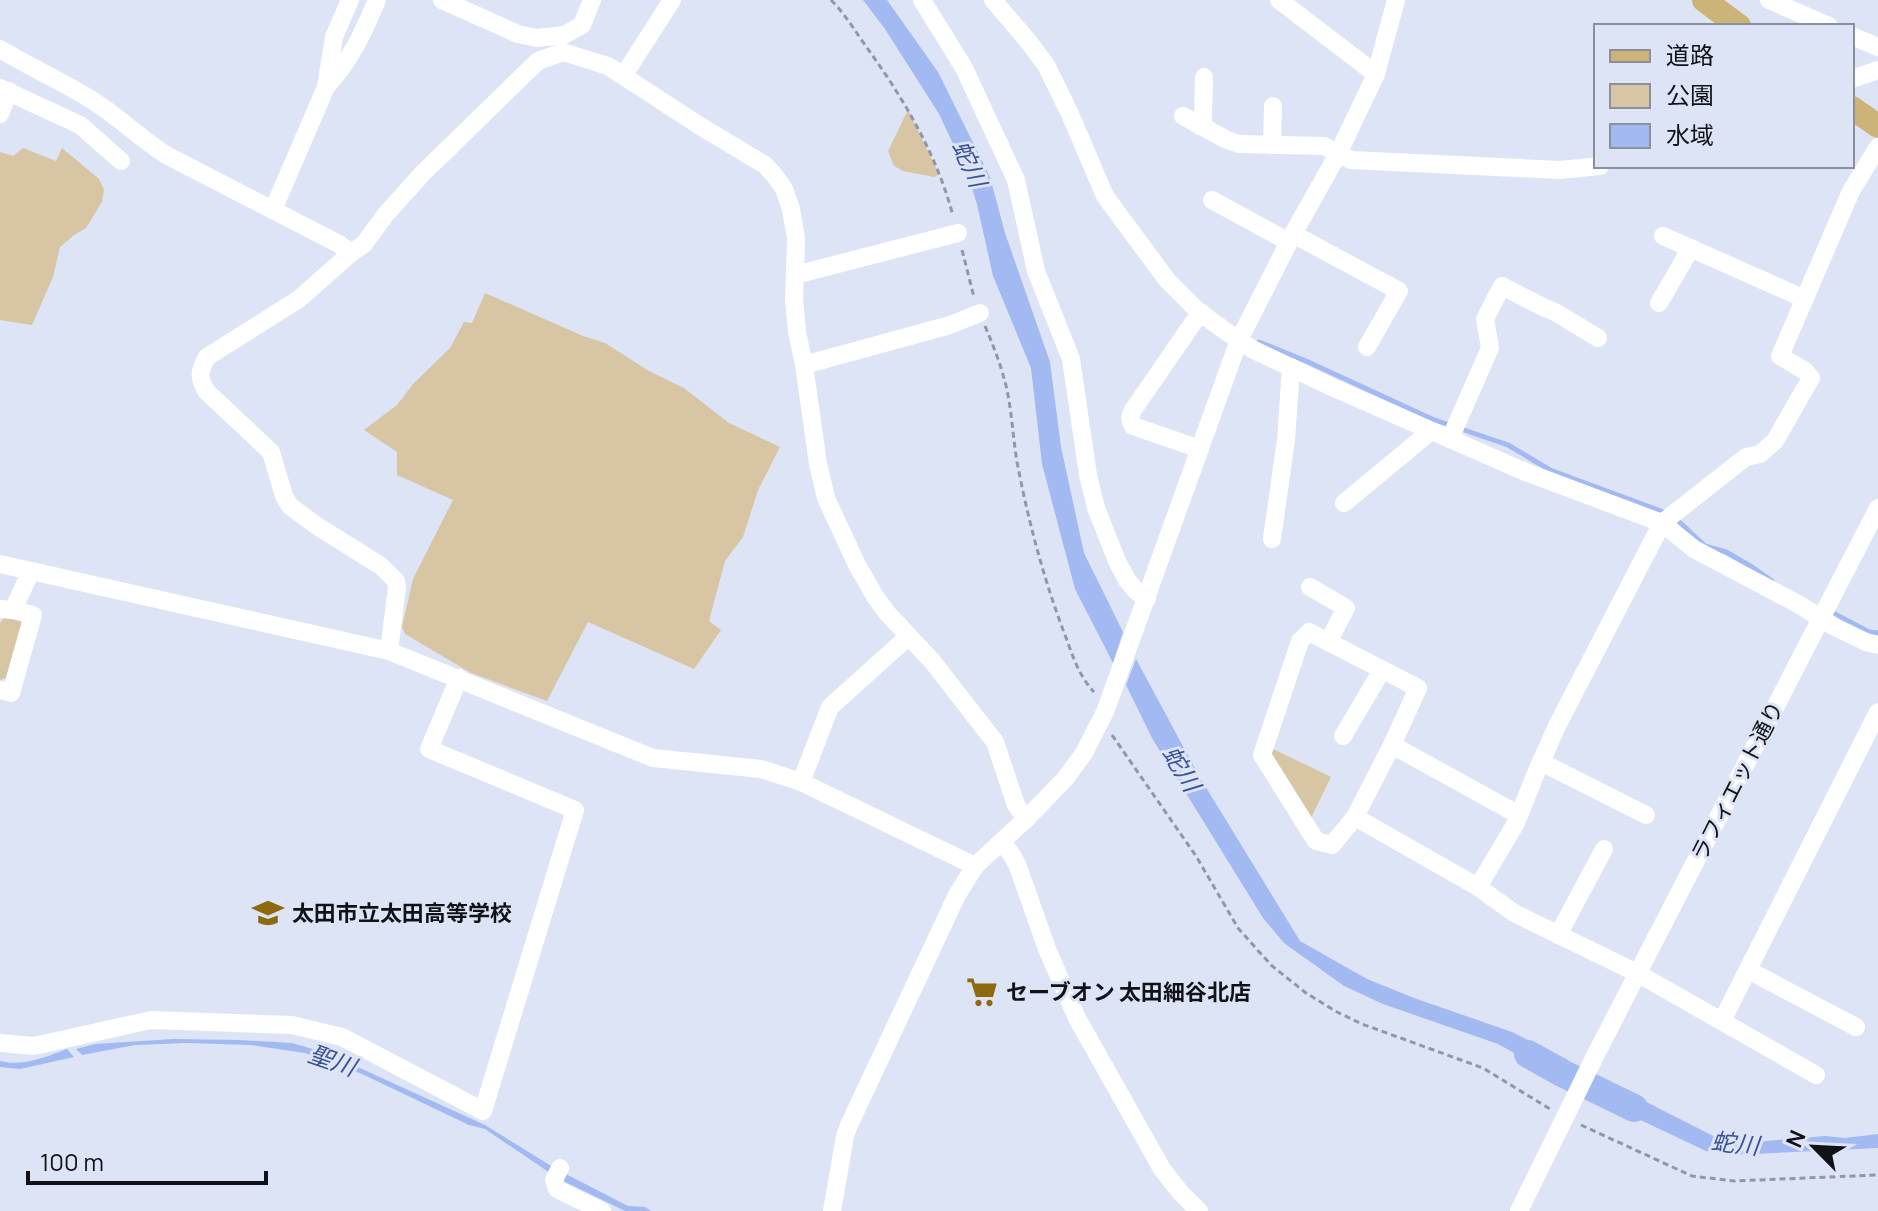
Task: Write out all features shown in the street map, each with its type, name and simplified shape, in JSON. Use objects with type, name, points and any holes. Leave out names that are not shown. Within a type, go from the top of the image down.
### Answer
[{"type":"main road","points":[[1704,0],[1736,24]]},
{"type":"main road","points":[[1854,109],[1878,126]]},
{"type":"street","points":[[273,210],[326,87],[334,37],[350,0]]},
{"type":"street","points":[[326,87],[353,54],[377,0]]},
{"type":"street","points":[[442,0],[518,34],[537,38],[564,35],[582,25],[592,0]]},
{"type":"street","points":[[624,75],[672,0]]},
{"type":"street","points":[[922,0],[964,68],[1016,180],[1036,271],[1071,359],[1088,475],[1096,508],[1127,580],[1147,599]]},
{"type":"street","points":[[993,0],[1046,65],[1105,196],[1155,267],[1202,313],[1239,340],[1291,367],[1523,471],[1662,523],[1694,549],[1848,634],[1878,645]]},
{"type":"street","points":[[1279,0],[1376,74]]},
{"type":"street","points":[[832,1211],[849,1125],[952,905],[975,866],[1065,779],[1095,733],[1105,699],[1138,624],[1239,340],[1338,154],[1376,74],[1396,0]]},
{"type":"street","points":[[1769,0],[1824,24]]},
{"type":"street","points":[[1854,37],[1878,47]]},
{"type":"street","points":[[0,49],[86,96],[149,145],[351,253]]},
{"type":"street","points":[[389,651],[396,581],[381,566],[290,506],[271,452],[207,392],[200,380],[200,370],[207,357],[299,299],[364,244],[422,174],[538,61],[563,52],[608,66],[624,75],[765,165],[784,189],[796,238],[794,300],[797,332],[826,498],[876,598],[932,661],[995,742],[1016,805],[1026,819]]},
{"type":"street","points":[[1854,78],[1878,70]]},
{"type":"street","points":[[1204,77],[1203,121],[1192,121],[1239,144],[1324,146],[1351,160],[1366,161],[1560,170],[1594,167]]},
{"type":"street","points":[[0,114],[5,90],[80,125],[121,161]]},
{"type":"street","points":[[1272,145],[1273,106]]},
{"type":"street","points":[[1478,887],[1519,815],[1557,726],[1662,523],[1746,457],[1760,454],[1775,441],[1811,378],[1780,356],[1851,191],[1878,147]]},
{"type":"street","points":[[1212,200],[1399,291],[1367,347]]},
{"type":"street","points":[[795,275],[958,233]]},
{"type":"street","points":[[1663,236],[1805,299]]},
{"type":"street","points":[[1659,303],[1691,248]]},
{"type":"street","points":[[1450,439],[1490,348],[1485,319],[1502,286],[1598,338]]},
{"type":"street","points":[[804,365],[950,325],[980,313]]},
{"type":"street","points":[[1200,449],[1133,426],[1130,422],[1133,410],[1202,313]]},
{"type":"street","points":[[1272,539],[1286,440],[1291,367]]},
{"type":"street","points":[[1344,503],[1431,431]]},
{"type":"street","name":"ラフィエット通り","points":[[1566,1115],[1878,508]]},
{"type":"street","points":[[4,565],[389,651],[653,758],[761,769],[801,782],[975,866]]},
{"type":"street","points":[[0,690],[11,693],[33,615],[6,610],[31,571]]},
{"type":"street","points":[[1310,587],[1346,608],[1328,642]]},
{"type":"street","points":[[1309,632],[1382,670],[1418,688],[1355,817],[1332,845],[1316,841],[1262,755],[1300,641],[1309,632]]},
{"type":"street","points":[[801,782],[830,707],[909,636]]},
{"type":"street","points":[[1343,736],[1382,670]]},
{"type":"street","points":[[0,1043],[34,1046],[151,1020],[292,1025],[342,1037],[483,1111],[575,810],[429,749],[459,678]]},
{"type":"street","points":[[1722,1021],[1878,712]]},
{"type":"street","points":[[1392,745],[1519,815]]},
{"type":"street","points":[[1541,762],[1646,815]]},
{"type":"street","points":[[1355,817],[1478,887],[1514,913],[1637,973],[1816,1075]]},
{"type":"street","points":[[1001,843],[1017,864],[1047,949],[1077,1018],[1162,1169],[1199,1211]]},
{"type":"street","points":[[1558,935],[1604,849]]},
{"type":"street","points":[[1748,970],[1856,1027]]},
{"type":"street","points":[[1519,1211],[1566,1115]]},
{"type":"street","points":[[557,1174],[557,1189],[602,1211]]},
{"type":"path","points":[[831,0],[883,70],[908,110],[939,174],[980,313],[997,353],[1028,517],[1047,586],[1085,682],[1105,699]]},
{"type":"path","points":[[1108,729],[1196,856],[1238,928],[1271,965],[1306,993],[1337,1012],[1483,1068],[1566,1115],[1692,1176],[1734,1181],[1878,1175]]},
{"type":"green space","points":[[908,110],[939,174],[934,177],[903,171],[894,166],[888,151]]},
{"type":"green space","points":[[23,148],[56,161],[62,148],[99,179],[104,190],[102,202],[86,228],[60,247],[53,277],[32,325],[0,320],[0,152],[13,156]]},
{"type":"green space","points":[[485,293],[605,343],[649,371],[684,388],[729,423],[780,447],[758,490],[743,537],[725,561],[709,621],[721,630],[694,669],[588,622],[547,701],[471,673],[405,634],[402,627],[413,579],[453,500],[397,475],[397,452],[364,430],[397,405],[413,384],[450,348],[464,322],[472,323]]},
{"type":"green space","points":[[5,616],[20,620],[24,626],[6,678],[0,680],[0,623]]},
{"type":"green space","points":[[1265,745],[1331,777],[1307,826]]},
{"type":"water","points":[[863,0],[887,0],[938,72],[990,177],[1005,233],[1050,362],[1061,447],[1084,553],[1123,632],[1113,663],[1075,589],[1042,464],[1031,368],[993,276],[967,173],[939,114]]},
{"type":"water","points":[[1136,659],[1199,776],[1300,941],[1367,979],[1512,1032],[1568,1060],[1559,1078],[1498,1044],[1383,1004],[1344,986],[1284,943],[1263,918],[1152,738],[1126,685]]},
{"type":"water","name":"聖川","points":[[173,1039],[292,1043],[327,1053],[485,1125],[556,1169],[553,1175],[485,1129],[469,1125],[362,1074],[305,1053],[250,1045],[187,1043],[135,1045],[82,1055],[76,1049],[95,1044]]},
{"type":"water","points":[[67,1049],[74,1057],[20,1069],[0,1067],[0,1061],[26,1062]]},
{"type":"water","points":[[1607,1082],[1729,1144],[1878,1134],[1878,1148],[1733,1155],[1706,1151],[1598,1100]]},
{"type":"water","points":[[562,1172],[628,1206],[645,1207],[651,1211],[625,1211],[559,1179]]},
{"type":"waterway","points":[[1259,342],[1432,419],[1508,445],[1550,470],[1666,513]]},
{"type":"waterway","points":[[1675,518],[1705,546],[1726,552],[1772,581]]},
{"type":"waterway","points":[[1831,612],[1869,632],[1878,633]]},
{"type":"waterway","name":"蛇川","points":[[1528,1054],[1634,1108]]},
{"type":"place","name":"太田市立太田高等学校","points":[[268,913]]},
{"type":"place","name":"セーブオン 太田細谷北店","points":[[982,992]]}]
